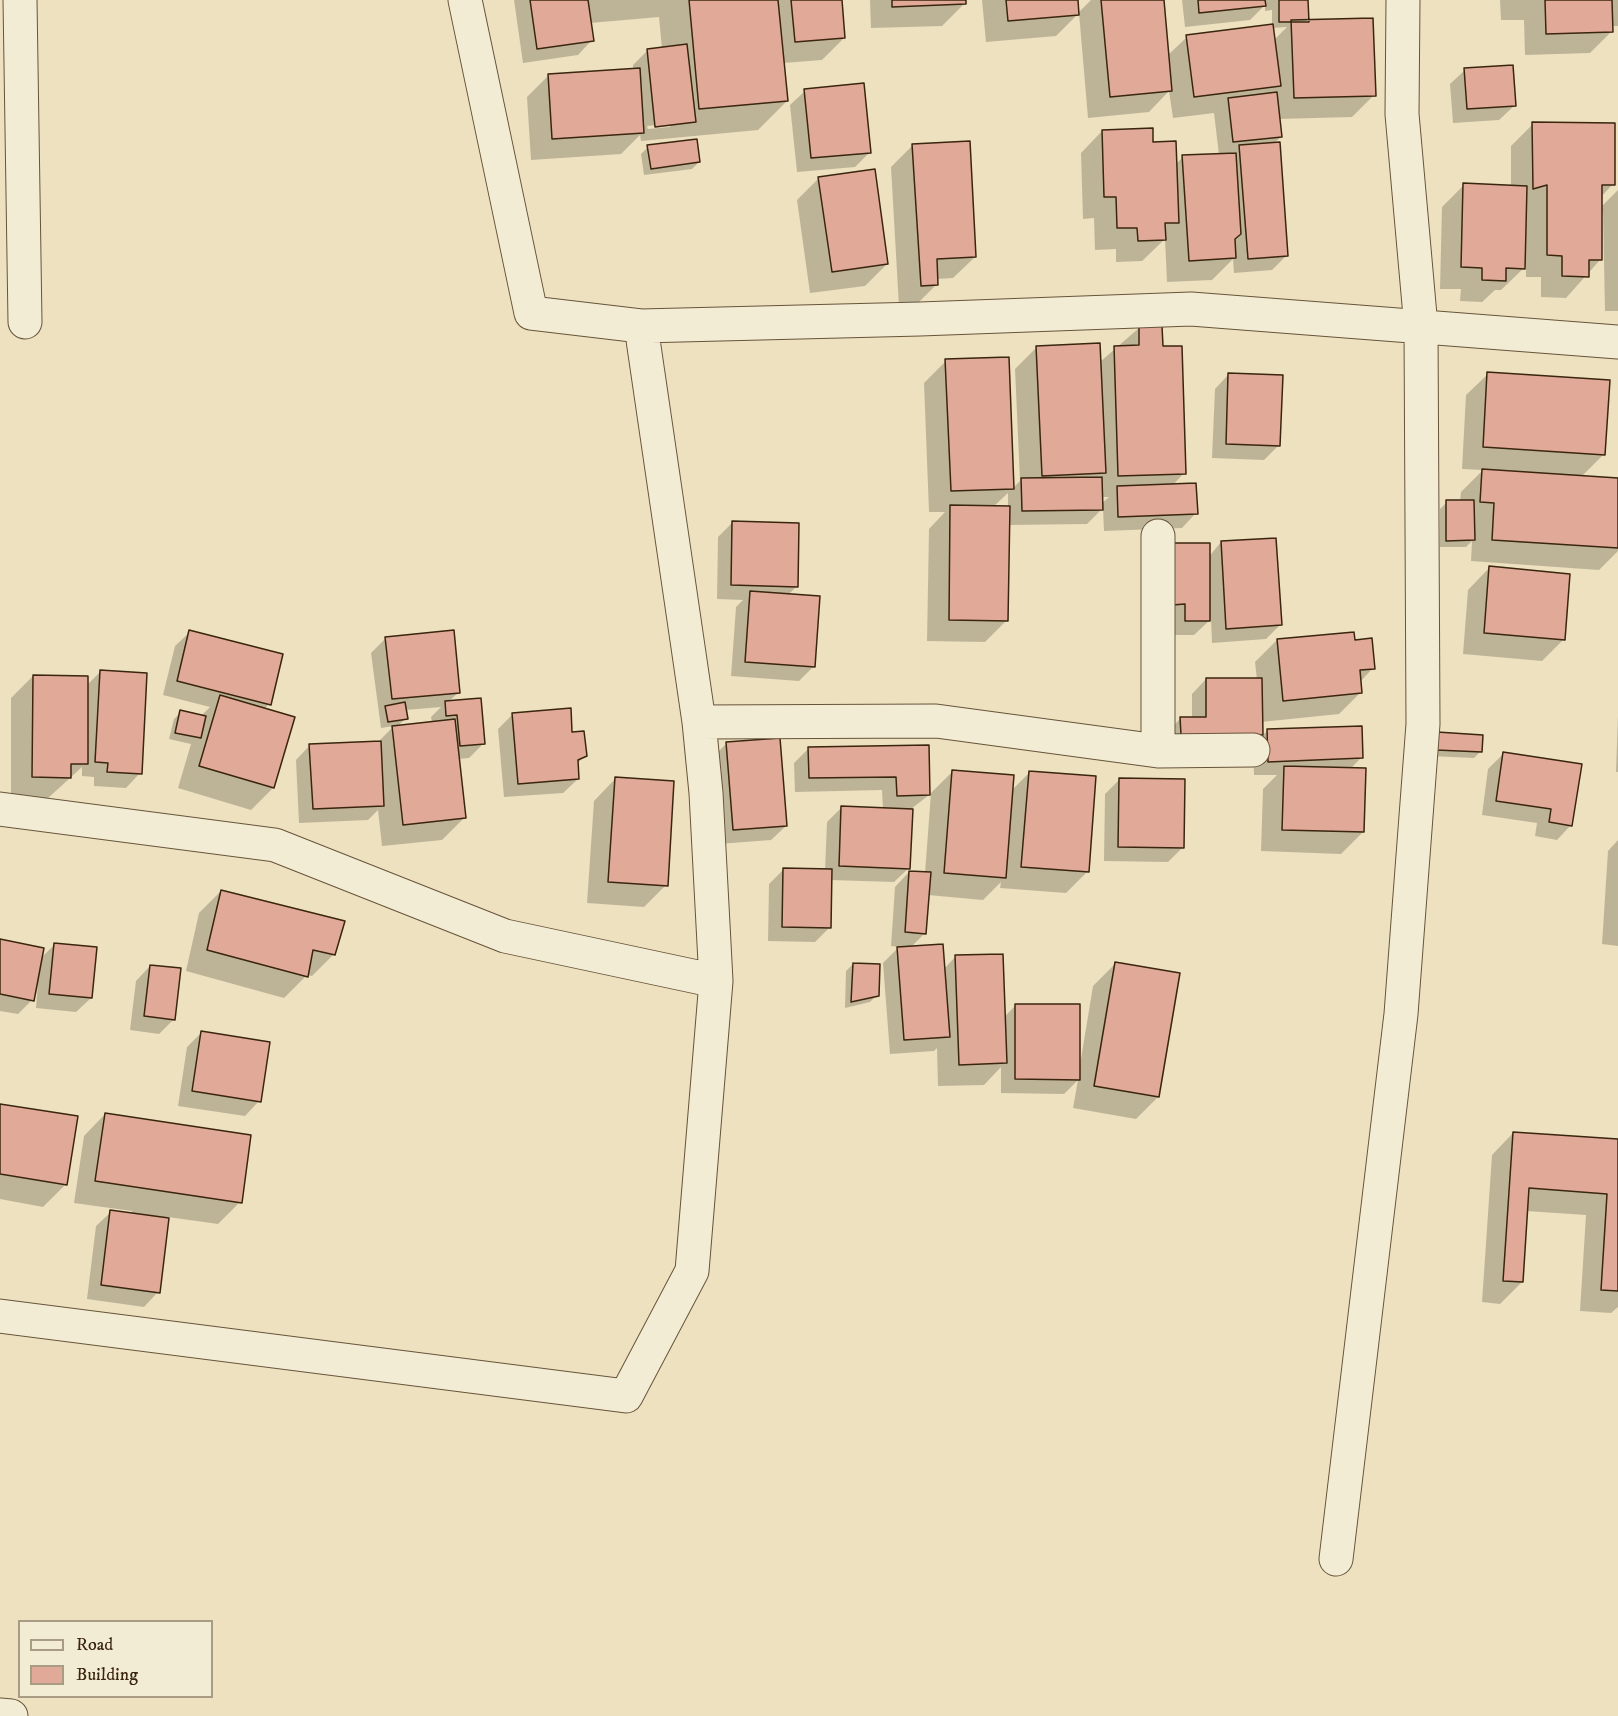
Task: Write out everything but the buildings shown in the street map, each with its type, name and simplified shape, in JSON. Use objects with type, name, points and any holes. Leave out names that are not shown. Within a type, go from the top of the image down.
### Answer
[{"type":"street","points":[[20,0],[25,322]]},
{"type":"street","points":[[465,0],[531,313],[641,326],[920,320],[1191,309],[1618,342]]},
{"type":"street","points":[[1336,1559],[1401,1014],[1422,735],[1421,327],[1402,114],[1402,0]]},
{"type":"street","points":[[0,1316],[626,1396],[692,1271],[717,981],[706,793],[699,722],[641,326]]},
{"type":"street","points":[[1158,536],[1158,751]]},
{"type":"street","points":[[699,722],[936,721],[1158,751],[1254,750]]},
{"type":"street","points":[[0,809],[275,845],[505,936],[717,981]]},
{"type":"street","points":[[0,1714],[11,1716]]}]
